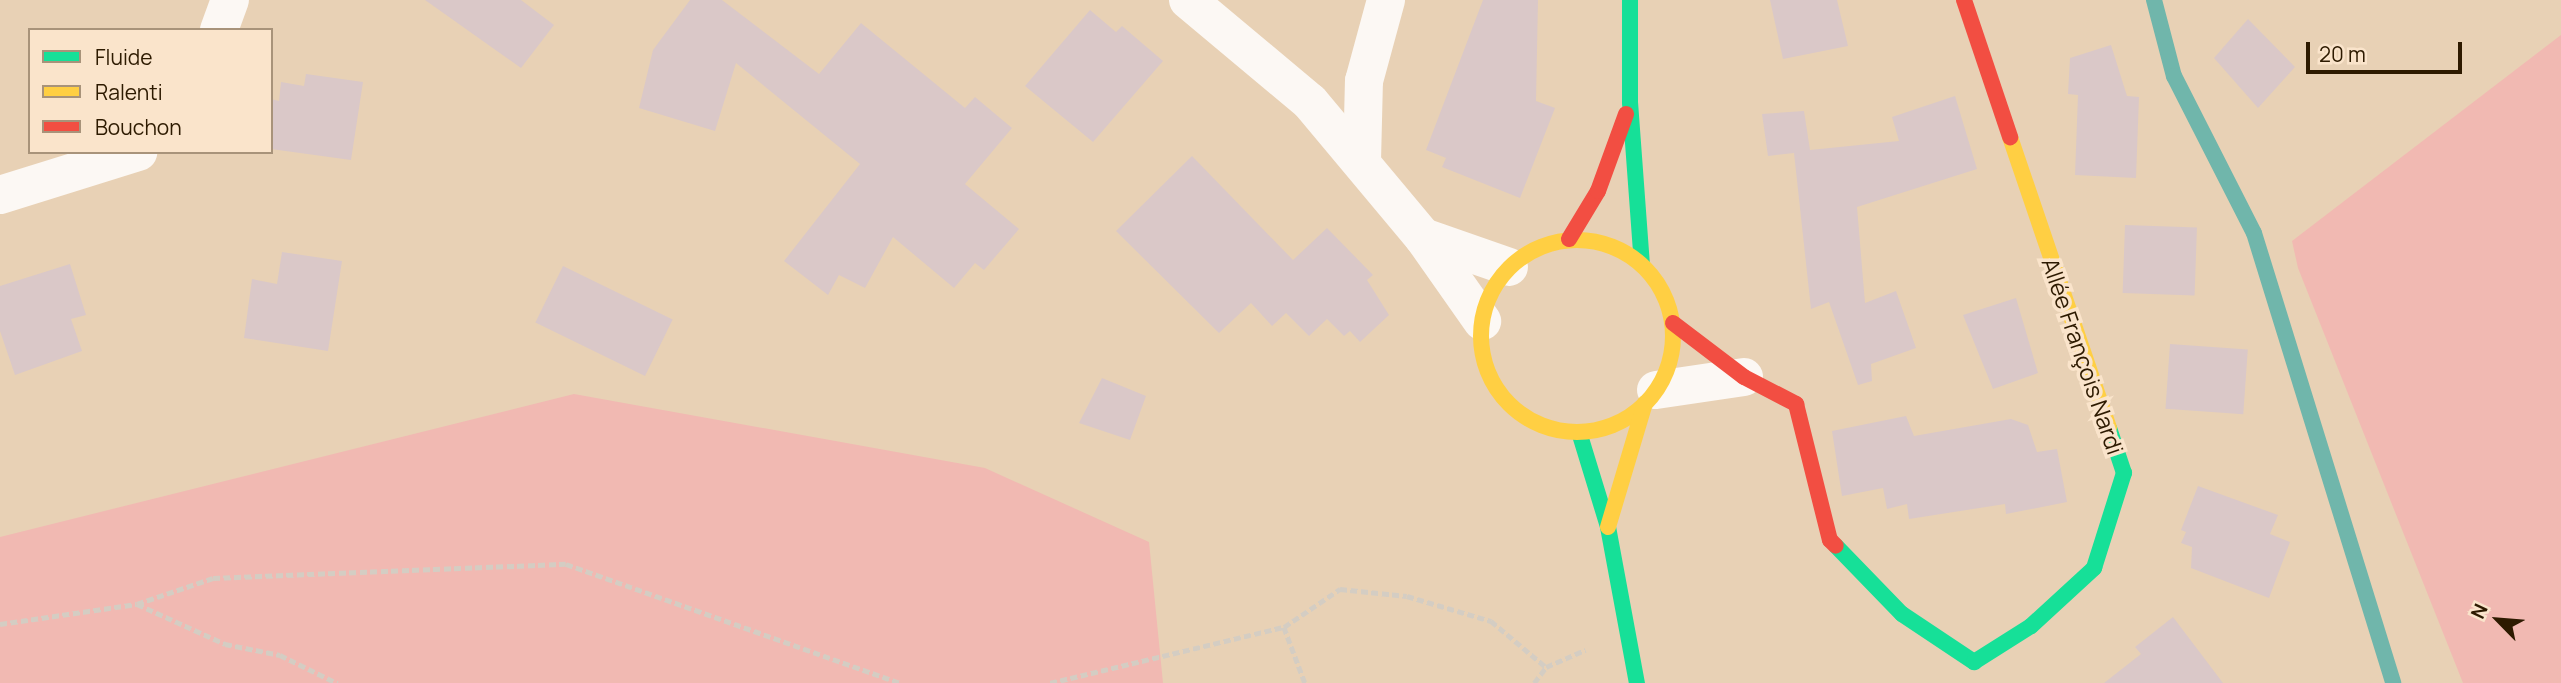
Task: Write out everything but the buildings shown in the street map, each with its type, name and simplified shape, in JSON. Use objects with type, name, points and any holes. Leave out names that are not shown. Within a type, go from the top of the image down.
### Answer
[{"type":"street","points":[[220,28],[230,0]]},
{"type":"street","points":[[1188,0],[1310,102],[1423,237],[1482,321]]},
{"type":"street","points":[[1362,161],[1364,81],[1386,0]]},
{"type":"street","points":[[1630,0],[1630,102],[1642,265]]},
{"type":"street","name":"Allée François Nardi","points":[[1673,323],[1744,377],[1797,404],[1830,540],[1902,614],[1973,672],[2031,626],[2094,568],[2124,473],[1964,0]]},
{"type":"street","points":[[1569,239],[1598,191],[1630,102]]},
{"type":"street","points":[[0,195],[132,154]]},
{"type":"street","points":[[1423,237],[1509,267]]},
{"type":"street","points":[[1608,527],[1651,396],[1670,358],[1673,323],[1663,291],[1642,265],[1621,249],[1569,239],[1537,248],[1509,267],[1492,292],[1482,321],[1481,349],[1489,376],[1505,399],[1525,417],[1551,428],[1579,432],[1625,419],[1651,396],[1744,377]]},
{"type":"street","points":[[1579,432],[1608,527],[1637,683]]},
{"type":"path","points":[[0,624],[137,604],[213,578],[566,564],[900,683]]},
{"type":"path","points":[[1050,683],[1284,627],[1340,589],[1408,596],[1491,621],[1546,667]]},
{"type":"path","points":[[137,604],[225,644],[281,655],[337,683]]},
{"type":"path","points":[[1284,627],[1305,683]]},
{"type":"path","points":[[1534,683],[1546,667],[1626,631]]},
{"type":"shaded area","points":[[2561,35],[2561,683],[2463,683],[2298,268],[2292,241]]},
{"type":"shaded area","points":[[574,394],[985,468],[1149,542],[1163,683],[0,683],[0,537]]},
{"type":"waterway","points":[[2154,0],[2174,76],[2254,233],[2393,683]]},
{"type":"traffic: fast","points":[[1630,0],[1630,102],[1642,265]]},
{"type":"traffic: fast","points":[[1836,546],[1902,614],[1974,662],[2031,626],[2094,568],[2124,473],[2109,428]]},
{"type":"traffic: fast","points":[[1579,432],[1608,527],[1637,683]]},
{"type":"traffic: slow","points":[[2010,137],[2109,428]]},
{"type":"traffic: slow","points":[[1577,240],[1614,248],[1645,268],[1665,299],[1673,336],[1665,373],[1645,404],[1614,424],[1577,432],[1540,424],[1509,404],[1489,373],[1481,336],[1489,299],[1509,268],[1540,248],[1577,240]]},
{"type":"traffic: slow","points":[[1608,527],[1645,403]]},
{"type":"traffic: jam","points":[[1964,0],[2010,137]]},
{"type":"traffic: jam","points":[[1569,239],[1598,191],[1626,114]]},
{"type":"traffic: jam","points":[[1673,323],[1744,377],[1796,404],[1830,540],[1836,546]]}]
